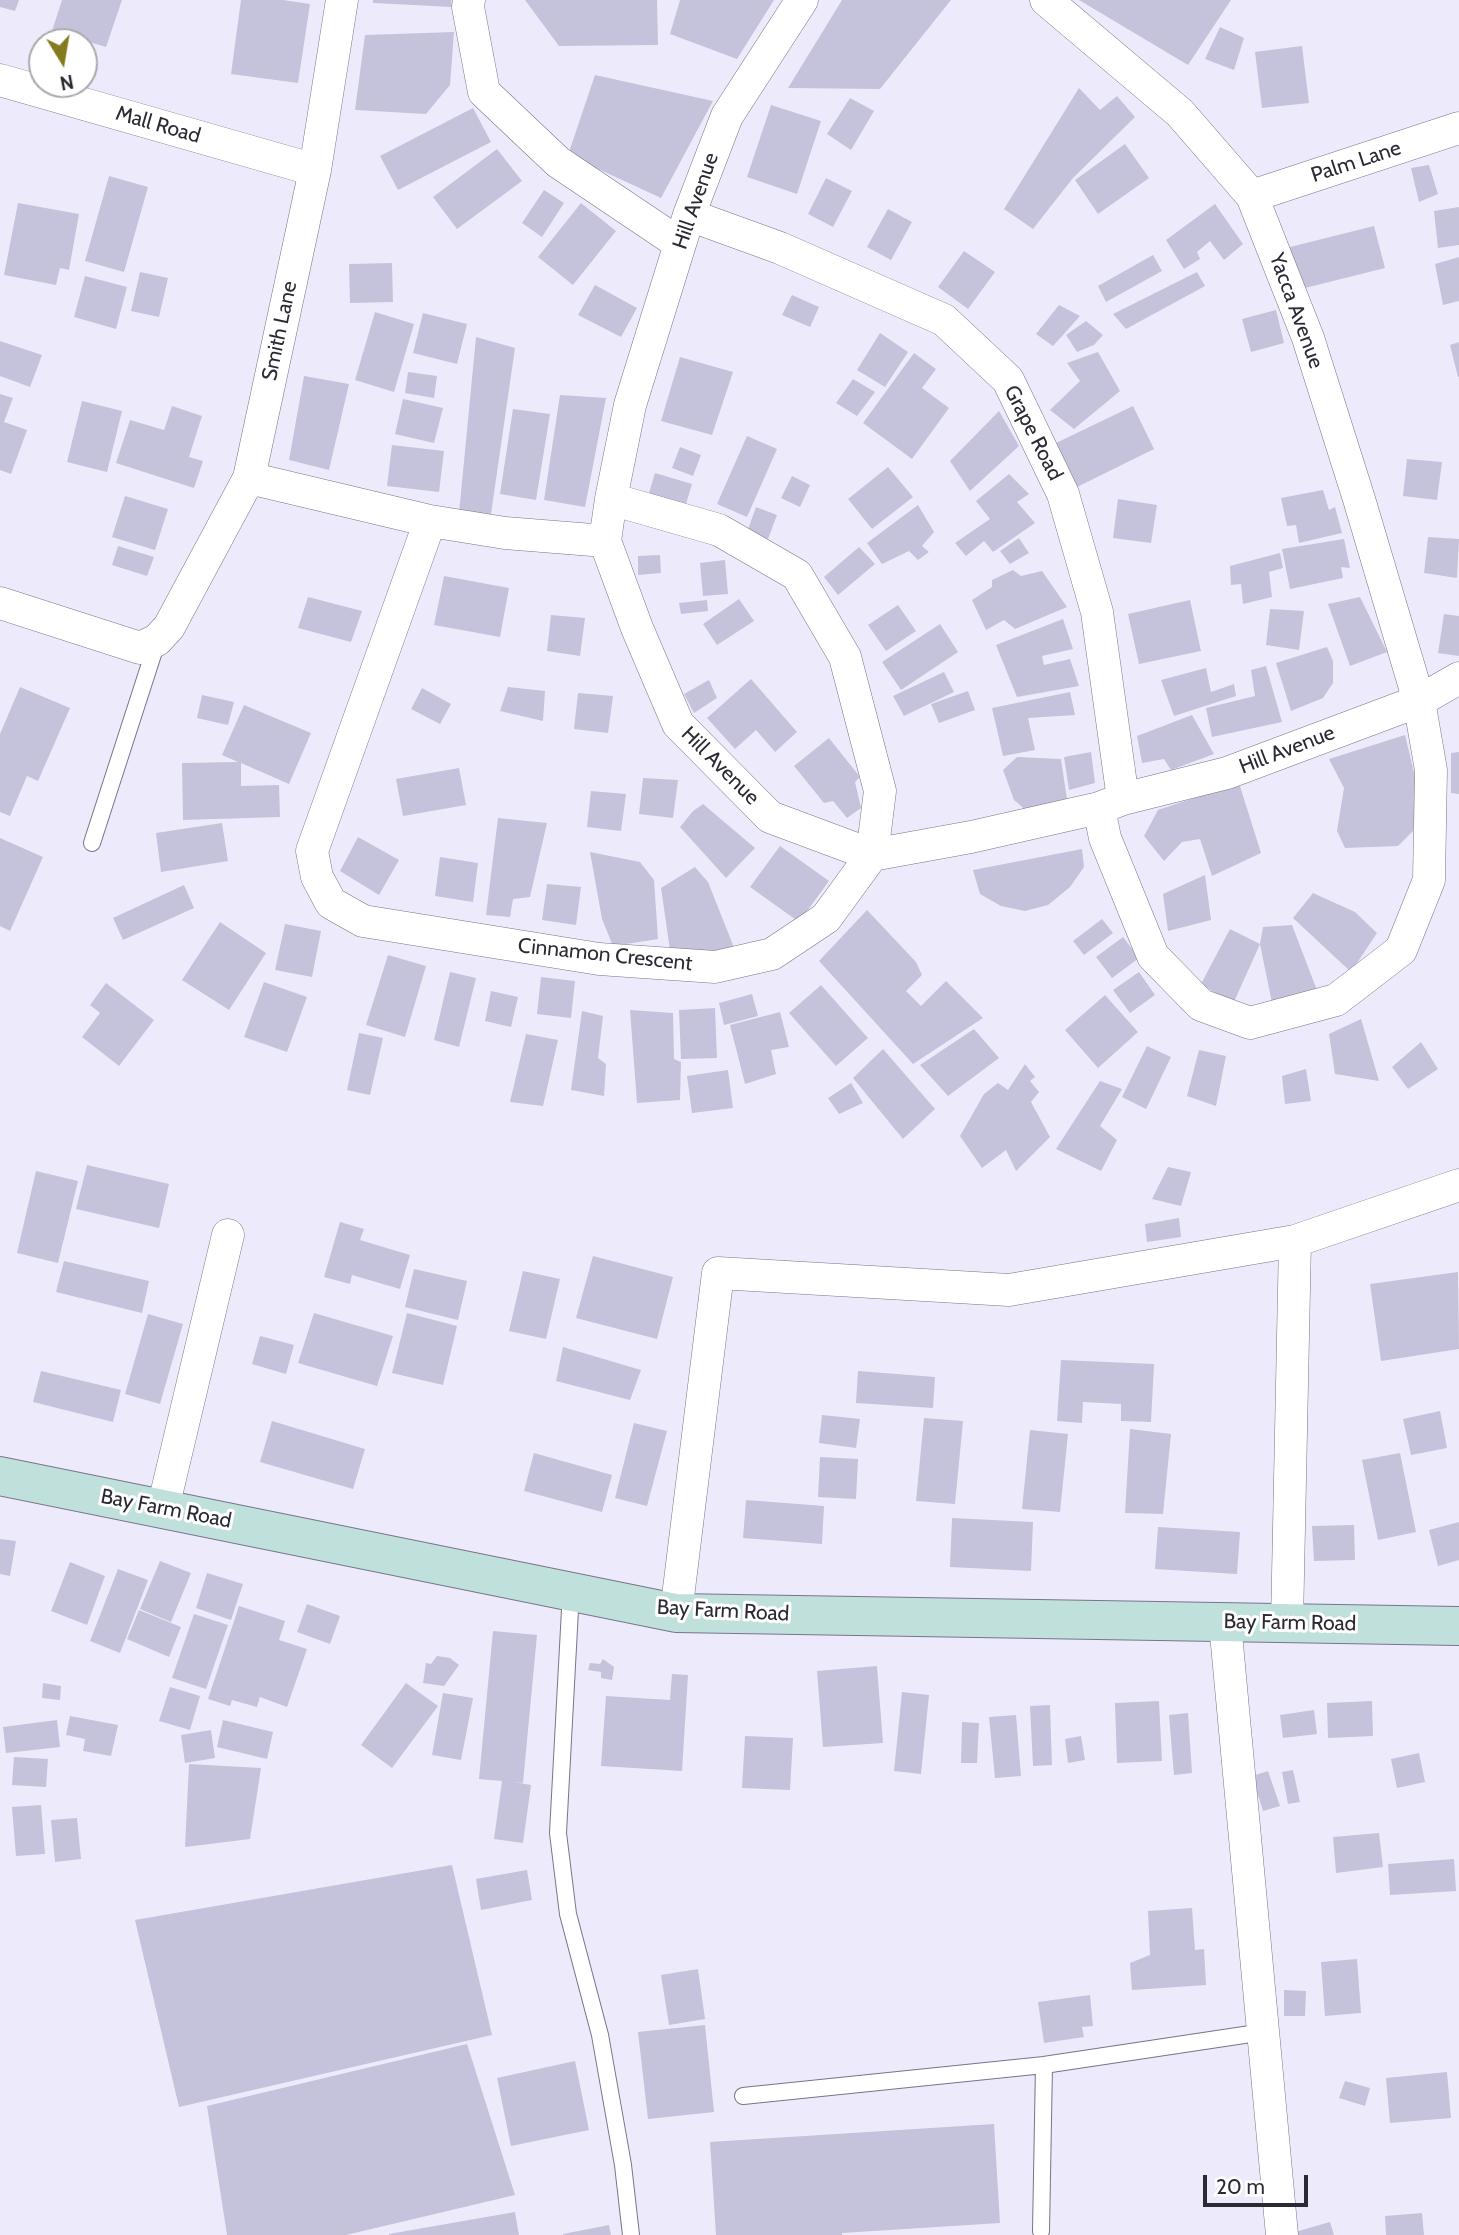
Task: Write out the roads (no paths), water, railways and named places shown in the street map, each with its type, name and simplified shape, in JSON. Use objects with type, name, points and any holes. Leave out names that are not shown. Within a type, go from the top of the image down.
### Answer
[{"type":"street","name":"Smith Lane","points":[[157,640],[169,627],[249,478],[315,170],[342,0]]},
{"type":"street","name":"Grape Road","points":[[468,0],[484,92],[558,162],[685,229],[780,248],[944,320],[1008,380],[1063,494],[1097,612],[1111,803]]},
{"type":"street","name":"Hill Avenue","points":[[802,0],[727,116],[685,229],[630,405],[611,499],[605,541],[637,628],[677,723],[770,817],[872,855],[971,837],[1227,773],[1419,701],[1459,678]]},
{"type":"street","name":"Yacca Avenue","points":[[1046,0],[1180,113],[1252,196],[1308,338],[1419,701],[1431,770],[1429,880],[1401,950],[1336,1000],[1251,1023],[1202,1005],[1153,956],[1105,838],[1111,803]]},
{"type":"street","name":"Mall Road","points":[[0,80],[315,170]]},
{"type":"street","name":"Palm Lane","points":[[1252,196],[1459,128]]},
{"type":"street","points":[[249,478],[430,521],[505,533],[605,541]]},
{"type":"street","name":"Cinnamon Crescent","points":[[430,521],[312,851],[317,877],[331,903],[363,921],[599,959],[715,967],[772,954],[826,918],[872,855],[880,791],[845,656],[797,575],[719,530],[611,499]]},
{"type":"street","points":[[0,603],[140,648],[157,640]]},
{"type":"street","points":[[676,1613],[718,1273],[1009,1290],[1295,1241],[1459,1185]]},
{"type":"street","points":[[163,1508],[228,1235]]},
{"type":"street","points":[[1287,1623],[1295,1241]]},
{"type":"street","name":"Bay Farm Road","points":[[0,1476],[676,1613],[1459,1626]]},
{"type":"street","points":[[1226,1623],[1282,2235]]},
{"type":"lane","points":[[92,843],[157,640]]},
{"type":"lane","points":[[571,1591],[558,1833],[568,1914],[600,2035],[623,2165],[631,2235]]},
{"type":"lane","points":[[743,2096],[1044,2065],[1264,2032]]},
{"type":"lane","points":[[1041,2231],[1044,2065]]}]
